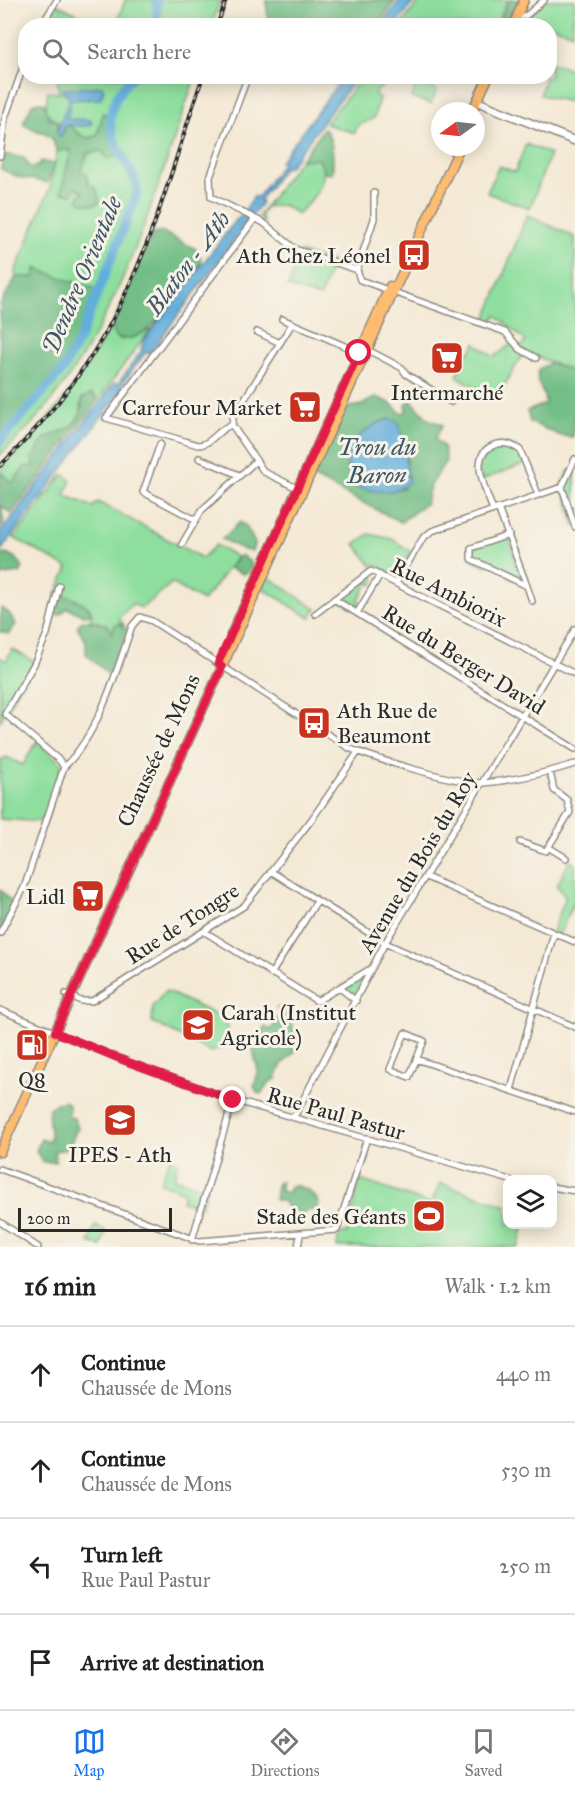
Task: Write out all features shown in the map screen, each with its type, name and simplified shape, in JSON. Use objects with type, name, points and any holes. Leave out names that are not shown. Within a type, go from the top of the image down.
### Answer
[{"type":"main road","points":[[516,18],[524,0]]},
{"type":"main road","points":[[478,102],[486,84]]},
{"type":"main road","name":"Chaussée de Mons","points":[[0,1140],[364,351],[450,156]]},
{"type":"main road","name":"Chaussée de Mons","points":[[390,292],[456,156]]},
{"type":"main road","name":"Chaussée de Mons","points":[[0,1152],[52,1031]]},
{"type":"street","points":[[46,18],[57,0]]},
{"type":"street","points":[[521,18],[544,0]]},
{"type":"street","points":[[0,156],[5,118],[18,81]]},
{"type":"street","points":[[245,84],[209,185],[213,199],[268,226],[296,249],[357,270]]},
{"type":"street","points":[[485,111],[575,141]]},
{"type":"street","points":[[374,193],[374,219],[357,270],[360,280],[505,332],[520,349],[536,358]]},
{"type":"street","points":[[232,425],[227,426],[203,445],[198,445],[106,418],[249,217]]},
{"type":"street","points":[[282,320],[364,351],[402,369],[406,374],[451,402]]},
{"type":"street","points":[[292,324],[233,417],[232,425],[264,472],[300,489]]},
{"type":"street","points":[[257,332],[280,343]]},
{"type":"street","points":[[160,444],[143,492],[196,520]]},
{"type":"street","points":[[532,600],[479,465],[484,453],[494,445],[506,444],[520,450],[538,494]]},
{"type":"street","points":[[200,458],[240,475]]},
{"type":"street","points":[[396,583],[427,534],[561,487],[572,472],[575,459]]},
{"type":"street","points":[[182,544],[202,510],[256,461]]},
{"type":"street","points":[[561,487],[575,527]]},
{"type":"street","points":[[508,535],[471,548],[471,559],[527,586]]},
{"type":"street","name":"Rue Ambiorix","points":[[315,614],[371,571],[575,674]]},
{"type":"street","points":[[357,613],[380,575]]},
{"type":"street","points":[[59,586],[47,634],[34,664],[5,714],[64,767]]},
{"type":"street","name":"Rue du Berger David","points":[[334,599],[575,749]]},
{"type":"street","points":[[0,933],[24,888],[64,767],[72,761],[93,729],[137,619],[147,618],[358,752],[439,775],[483,783],[550,772],[575,764]]},
{"type":"street","name":"Avenue du Bois du Roy","points":[[294,1117],[374,968],[385,943],[575,629]]},
{"type":"street","name":"Rue de Tongre","points":[[68,996],[81,1001],[92,1001],[244,906],[272,872],[358,752]]},
{"type":"street","points":[[520,842],[542,851],[559,832],[570,808],[567,800],[554,790],[550,772]]},
{"type":"street","points":[[548,846],[566,858]]},
{"type":"street","points":[[272,872],[385,943],[575,1027]]},
{"type":"street","points":[[426,877],[575,942]]},
{"type":"street","points":[[271,974],[317,901]]},
{"type":"street","points":[[205,932],[317,1001],[374,968]]},
{"type":"street","points":[[512,1090],[554,933]]},
{"type":"street","points":[[340,988],[356,1001]]},
{"type":"street","name":"Rue Paul Pastur","points":[[0,1010],[128,1062],[233,1100],[503,1177]]},
{"type":"street","points":[[405,1033],[424,1041],[416,1059],[409,1077],[390,1069],[405,1033]]},
{"type":"street","points":[[416,1059],[575,1112]]},
{"type":"street","points":[[192,1240],[233,1100]]},
{"type":"street","points":[[0,1169],[192,1240],[300,1235],[337,1230],[367,1138]]},
{"type":"street","points":[[557,1188],[575,1191]]},
{"type":"street","points":[[0,1222],[38,1247]]},
{"type":"street","points":[[298,1247],[300,1235]]},
{"type":"green space","points":[[125,0],[220,0],[214,18],[119,18]]},
{"type":"green space","points":[[266,0],[396,0],[383,18],[268,18]]},
{"type":"green space","points":[[420,0],[507,0],[500,18],[406,18]]},
{"type":"green space","points":[[509,0],[519,0],[510,18],[502,18]]},
{"type":"green space","points":[[547,0],[575,0],[572,33],[557,28],[557,18],[527,17]]},
{"type":"green space","points":[[55,3],[85,18],[46,18]]},
{"type":"green space","points":[[557,65],[575,70],[575,89],[571,102],[540,95],[543,84],[557,84]]},
{"type":"green space","points":[[58,84],[193,84],[142,230],[122,280],[98,328],[71,374],[38,417],[0,455],[0,441],[80,338],[97,293],[37,269],[34,277],[16,277],[15,272],[50,188],[57,151],[71,150],[63,193],[72,194],[76,187],[85,194],[79,195],[96,195],[96,188],[87,183],[87,174],[80,172],[88,153],[103,151],[105,156],[118,149],[110,123],[110,115],[102,119],[97,136],[84,138],[78,132],[57,133],[60,124],[46,112],[46,109],[48,92],[59,93]]},
{"type":"green space","points":[[357,84],[382,84],[375,95],[379,98],[374,118],[357,126],[355,133],[326,124]]},
{"type":"green space","points":[[406,84],[423,84],[437,90],[431,104],[412,98],[415,87]]},
{"type":"green space","points":[[44,103],[49,119],[58,121],[57,133],[62,135],[67,125],[84,137],[97,136],[103,113],[110,115],[117,148],[116,157],[107,158],[102,151],[88,153],[81,172],[87,174],[88,183],[96,188],[100,202],[94,205],[82,203],[78,199],[84,193],[76,187],[72,194],[61,192],[71,150],[57,151],[51,137],[23,124],[32,104]]},
{"type":"green space","points":[[324,128],[330,138],[332,149],[333,171],[330,174],[324,172],[319,159],[301,160]]},
{"type":"green space","points":[[526,144],[550,154],[530,208],[487,193],[499,166],[515,172]]},
{"type":"green space","points":[[3,154],[24,158],[31,168],[38,166],[41,161],[54,164],[48,183],[18,177],[1,169]]},
{"type":"green space","points":[[301,158],[319,159],[323,174],[319,189],[298,214],[283,205],[266,207],[261,214],[264,223],[258,217]]},
{"type":"green space","points":[[527,215],[575,237],[575,372],[524,352],[496,400],[457,376],[468,351],[471,352],[475,343],[494,357],[514,342],[520,348],[526,341],[496,315],[489,325],[485,322]]},
{"type":"green space","points":[[162,232],[196,249],[200,254],[201,263],[174,301],[150,328],[137,336],[125,339],[113,334],[112,326],[150,239],[154,234]]},
{"type":"green space","points":[[300,252],[333,262],[320,297],[288,287]]},
{"type":"green space","points":[[36,269],[96,289],[97,293],[80,338],[63,370],[0,441],[0,305],[16,277],[34,277]]},
{"type":"green space","points":[[112,326],[115,336],[121,340],[150,330],[97,401],[95,396],[80,405],[81,413],[70,428],[45,438],[35,466],[25,467],[12,484],[0,471],[64,400]]},
{"type":"green space","points":[[550,363],[575,372],[573,437],[561,436],[530,422],[527,411],[545,404],[538,379],[539,369]]},
{"type":"green space","points":[[92,394],[97,401],[11,514],[1,506],[4,523],[0,529],[0,472],[12,483],[25,467],[35,466],[32,458],[45,438],[70,428],[81,413],[82,398]]},
{"type":"green space","points":[[376,397],[390,403],[401,413],[406,412],[406,404],[411,400],[428,419],[443,425],[435,439],[444,447],[446,461],[430,485],[426,503],[401,522],[312,477],[344,408],[362,405]],"holes":[[[390,419],[407,459],[404,488],[383,491],[355,486],[346,465],[377,423]]]},
{"type":"green space","points":[[499,444],[516,447],[527,463],[482,480],[479,470],[484,453]]},
{"type":"green space","points":[[569,470],[575,473],[575,527],[562,482]]},
{"type":"green space","points":[[63,474],[71,480],[65,495],[93,507],[98,502],[202,558],[216,545],[237,557],[203,601],[172,583],[142,608],[132,604],[119,618],[125,626],[119,623],[112,635],[108,625],[90,620],[92,614],[90,608],[56,594],[68,568],[14,538]]},
{"type":"green space","points":[[240,522],[246,526],[255,543],[252,551],[244,550],[222,539]]},
{"type":"green space","points":[[369,534],[392,539],[411,552],[395,575],[375,565],[372,566],[355,544]]},
{"type":"green space","points":[[509,535],[516,566],[520,566],[520,580],[509,578],[508,572],[491,564],[486,566],[471,559],[471,548]]},
{"type":"green space","points":[[3,554],[13,556],[19,561],[23,567],[20,573],[3,575],[0,578],[0,558]]},
{"type":"green space","points":[[241,555],[251,563],[252,567],[249,572],[243,574],[229,568]]},
{"type":"green space","points":[[267,576],[316,609],[310,618],[262,588]]},
{"type":"green space","points":[[368,576],[373,576],[375,580],[372,585],[369,582],[359,599],[359,607],[352,608],[343,602],[344,595],[347,595]]},
{"type":"green space","points":[[56,594],[82,602],[92,614],[83,615],[67,608],[60,615],[54,614]]},
{"type":"green space","points":[[1,608],[9,613],[16,624],[9,634],[0,632]]},
{"type":"green space","points":[[83,620],[108,625],[112,634],[114,626],[119,623],[130,632],[115,673],[108,674],[86,654],[86,641],[77,626]]},
{"type":"green space","points":[[12,649],[35,662],[0,721],[0,657],[6,661]]},
{"type":"green space","points":[[37,741],[62,764],[46,822],[0,819],[0,759],[3,760],[6,757],[23,765]]},
{"type":"green space","points":[[570,860],[575,864],[575,899],[559,935],[552,932],[566,897],[557,886]]},
{"type":"green space","points":[[0,889],[13,904],[0,933]]},
{"type":"green space","points":[[373,967],[356,1001],[341,987]]},
{"type":"green space","points":[[166,991],[227,1020],[228,1032],[219,1049],[211,1052],[152,1022],[153,1006]]},
{"type":"green space","points":[[283,1006],[294,1029],[295,1052],[282,1064],[276,1079],[270,1082],[261,1094],[257,1093],[254,1085],[258,1070],[253,1048],[265,1027],[271,1030],[281,1013],[277,1008]]},
{"type":"green space","points":[[66,1101],[69,1105],[68,1116],[74,1118],[78,1127],[68,1149],[54,1151],[56,1162],[42,1162],[36,1151],[41,1139],[49,1142],[49,1108]]},
{"type":"green space","points":[[170,1157],[178,1162],[174,1178],[207,1189],[201,1207],[182,1201],[184,1192],[160,1183]]},
{"type":"green space","name":"Stade des Géants","points":[[360,1180],[431,1204],[440,1183],[503,1205],[503,1229],[523,1229],[518,1247],[337,1247],[339,1234],[347,1233]]},
{"type":"green space","points":[[281,1182],[281,1191],[287,1193],[291,1186],[295,1186],[310,1192],[319,1202],[318,1211],[308,1210],[302,1215],[288,1208],[283,1201],[275,1200],[277,1183]]},
{"type":"green space","points":[[95,1226],[106,1231],[101,1246],[89,1242]]},
{"type":"water","points":[[400,0],[415,0],[401,18],[386,18]]},
{"type":"water","points":[[338,84],[352,84],[288,168],[285,166],[260,200],[262,202],[254,214],[247,218],[245,226],[149,354],[146,352],[121,386],[123,389],[0,552],[0,533],[114,383],[117,384],[120,381],[142,350],[145,339],[236,220],[247,212],[245,210],[254,196],[257,198],[282,164],[280,162]]},
{"type":"water","points":[[102,86],[104,90],[100,99],[69,100],[68,95],[62,92],[63,89]]},
{"type":"water","points":[[68,102],[71,105],[67,119],[90,120],[92,123],[87,126],[65,125],[61,137],[57,133]]},
{"type":"water","name":"Trou du Baron","points":[[390,419],[398,422],[400,428],[409,482],[390,491],[368,490],[355,486],[348,462],[353,444],[368,429]]},
{"type":"waterway","name":"Dendre Orientale","points":[[157,0],[157,18]]},
{"type":"waterway","name":"Dendre Orientale","points":[[0,441],[63,370],[80,338],[136,197],[136,184],[116,144],[110,122],[115,100],[126,84]]},
{"type":"railway","points":[[220,18],[226,0]]},
{"type":"railway","points":[[0,466],[57,404],[105,334],[130,284],[151,234],[200,84]]},
{"type":"place","name":"Ath Chez Léonel","points":[[414,255]]},
{"type":"place","name":"Intermarché","points":[[447,358]]},
{"type":"place","name":"Carrefour Market","points":[[305,407]]},
{"type":"place","name":"Ath Rue de Beaumont","points":[[314,723]]},
{"type":"place","name":"Lidl","points":[[88,896]]},
{"type":"place","name":"Carah (Institut Agricole)","points":[[198,1025]]},
{"type":"place","name":"Q8","points":[[32,1045]]},
{"type":"place","name":"IPES - Ath","points":[[120,1120]]},
{"type":"place","name":"Stade des Géants","points":[[429,1216]]},
{"type":"route","points":[[233,1100],[128,1062],[55,1032],[222,667],[218,663],[359,353]]},
{"type":"water label","name":"Blaton - Ath","points":[[188,263]]}]
